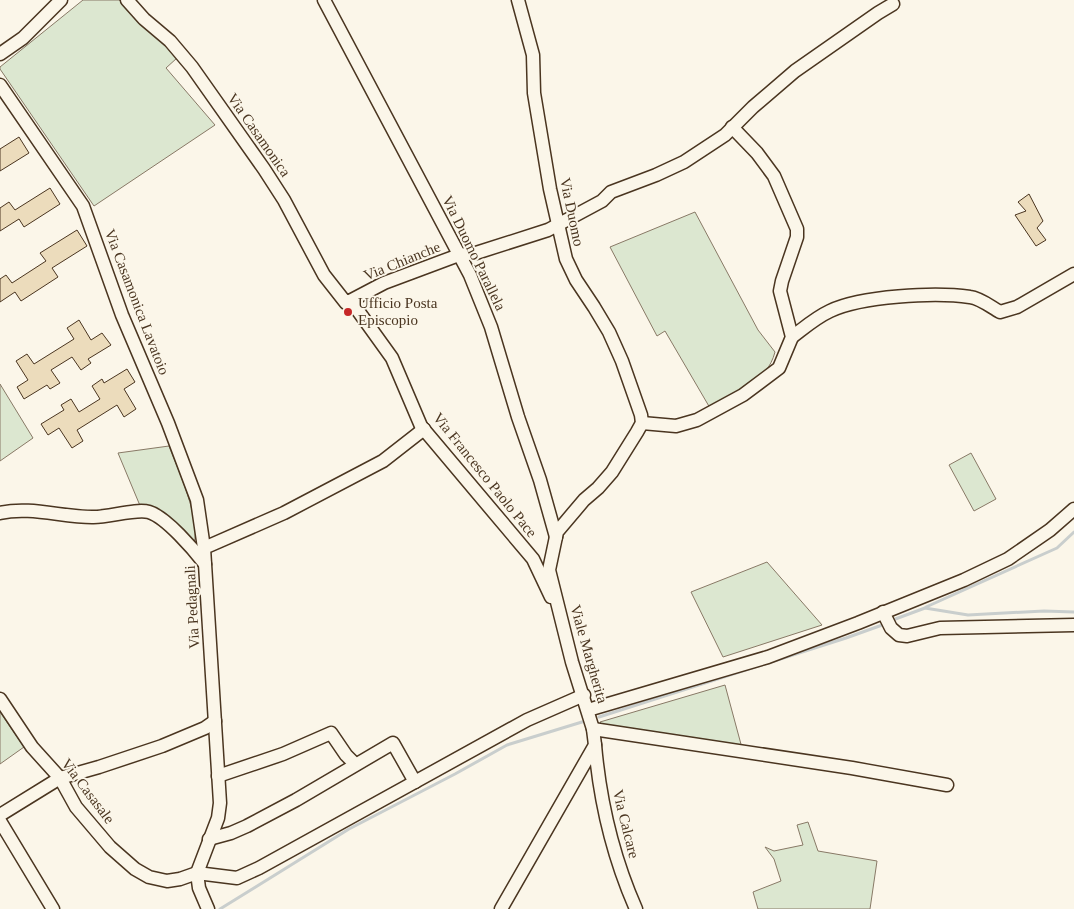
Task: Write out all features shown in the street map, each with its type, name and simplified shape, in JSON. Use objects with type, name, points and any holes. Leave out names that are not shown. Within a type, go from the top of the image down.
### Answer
[{"type":"street","points":[[0,54],[23,38],[61,0]]},
{"type":"street","name":"Via Casamonica","points":[[127,0],[144,19],[170,41],[192,67],[284,200],[324,275],[348,302]]},
{"type":"street","name":"Via Duomo Parallela","points":[[324,0],[470,275],[491,327],[518,417],[540,480],[556,537]]},
{"type":"street","name":"Via Duomo","points":[[518,0],[533,55],[534,93],[566,259],[576,280],[609,332],[622,361],[641,419]]},
{"type":"street","name":"Via Chianche","points":[[348,302],[384,283],[459,255],[476,253],[517,241],[558,225],[602,201],[611,192],[684,162],[724,135],[753,106],[795,71],[892,4]]},
{"type":"street","name":"Via Casamonica Lavatoio","points":[[0,84],[83,206],[122,315],[168,423],[196,500],[204,548]]},
{"type":"street","points":[[732,127],[757,153],[774,176],[797,229],[797,237],[780,292],[792,337]]},
{"type":"street","points":[[641,419],[676,426],[697,420],[743,395],[778,368],[792,337],[813,320],[830,311],[851,304],[902,296],[972,297],[1000,312],[1017,307],[1074,274]]},
{"type":"street","name":"Via Francesco Paolo Pace","points":[[348,302],[367,321],[392,358],[405,392],[424,429],[533,559],[561,619]]},
{"type":"street","name":"Viale Margherita","points":[[595,745],[593,729],[584,695],[572,662],[549,570],[557,532],[584,500],[612,472],[638,432],[641,419]]},
{"type":"street","name":"Via Pedagnali","points":[[197,873],[218,818],[220,804],[204,548],[284,514],[383,461],[424,429]]},
{"type":"street","points":[[588,710],[768,658],[887,619],[1008,559],[1050,530],[1074,509]]},
{"type":"street","points":[[0,513],[21,510],[92,518],[149,512],[161,519],[180,536],[205,564]]},
{"type":"street","points":[[887,619],[898,634],[907,636],[940,628],[1074,625]]},
{"type":"street","points":[[208,909],[200,888],[197,873],[237,878],[259,868],[527,720],[584,695]]},
{"type":"street","name":"Via Casasale","points":[[0,699],[32,747],[60,778],[76,807],[110,847],[136,869],[149,877],[168,881],[180,880],[197,873]]},
{"type":"street","points":[[0,815],[60,778],[162,746],[204,728],[215,720]]},
{"type":"street","points":[[593,729],[852,768],[947,785]]},
{"type":"street","points":[[218,776],[283,754],[330,733],[355,764]]},
{"type":"street","points":[[210,839],[232,833],[247,826],[296,800],[393,743],[415,782]]},
{"type":"street","points":[[501,909],[595,745]]},
{"type":"street","name":"Via Calcare","points":[[595,745],[598,777],[610,837],[636,909]]},
{"type":"street","points":[[0,821],[53,909]]},
{"type":"green space","points":[[83,0],[119,0],[177,58],[166,68],[215,125],[94,206],[0,69],[0,67]]},
{"type":"green space","points":[[695,212],[758,330],[775,352],[771,363],[758,380],[710,408],[665,331],[657,336],[610,247]]},
{"type":"green space","points":[[0,384],[33,438],[0,461]]},
{"type":"green space","points":[[169,446],[192,508],[195,533],[194,543],[141,508],[118,453]]},
{"type":"green space","points":[[971,453],[996,499],[974,511],[949,465]]},
{"type":"green space","points":[[767,562],[822,625],[723,657],[691,592]]},
{"type":"green space","points":[[725,685],[742,748],[604,727],[600,722]]},
{"type":"green space","points":[[0,712],[24,747],[0,764]]},
{"type":"green space","points":[[808,822],[818,851],[877,861],[870,909],[758,909],[753,892],[781,881],[774,859],[765,847],[774,851],[803,845],[797,825]]},
{"type":"building","points":[[19,137],[29,153],[0,171],[0,149]]},
{"type":"building","points":[[50,188],[60,204],[24,227],[19,219],[0,231],[0,208],[9,202],[15,210]]},
{"type":"building","points":[[1029,194],[1043,221],[1037,228],[1046,240],[1036,246],[1015,215],[1026,211],[1018,202]]},
{"type":"building","points":[[77,230],[87,246],[52,268],[58,277],[21,301],[15,292],[0,302],[0,279],[6,275],[12,283],[46,261],[40,253]]},
{"type":"building","points":[[79,320],[91,340],[102,333],[111,345],[88,359],[91,363],[81,370],[72,357],[51,370],[60,383],[50,389],[47,385],[24,399],[17,387],[28,380],[16,361],[27,354],[34,364],[74,339],[67,328]]},
{"type":"building","points":[[127,369],[135,382],[124,389],[136,409],[124,417],[117,405],[77,430],[83,441],[72,448],[59,428],[48,435],[41,424],[64,410],[61,405],[71,399],[79,412],[100,399],[92,386],[102,379],[104,383]]},
{"type":"waterway","points":[[926,607],[1057,548],[1074,532]]},
{"type":"waterway","points":[[890,621],[925,608],[968,615],[1044,611],[1074,612]]},
{"type":"waterway","points":[[599,717],[885,624]]},
{"type":"waterway","points":[[220,909],[349,829],[507,745],[582,722]]},
{"type":"place","name":"Ufficio Posta Episcopio","points":[[348,312]]}]
